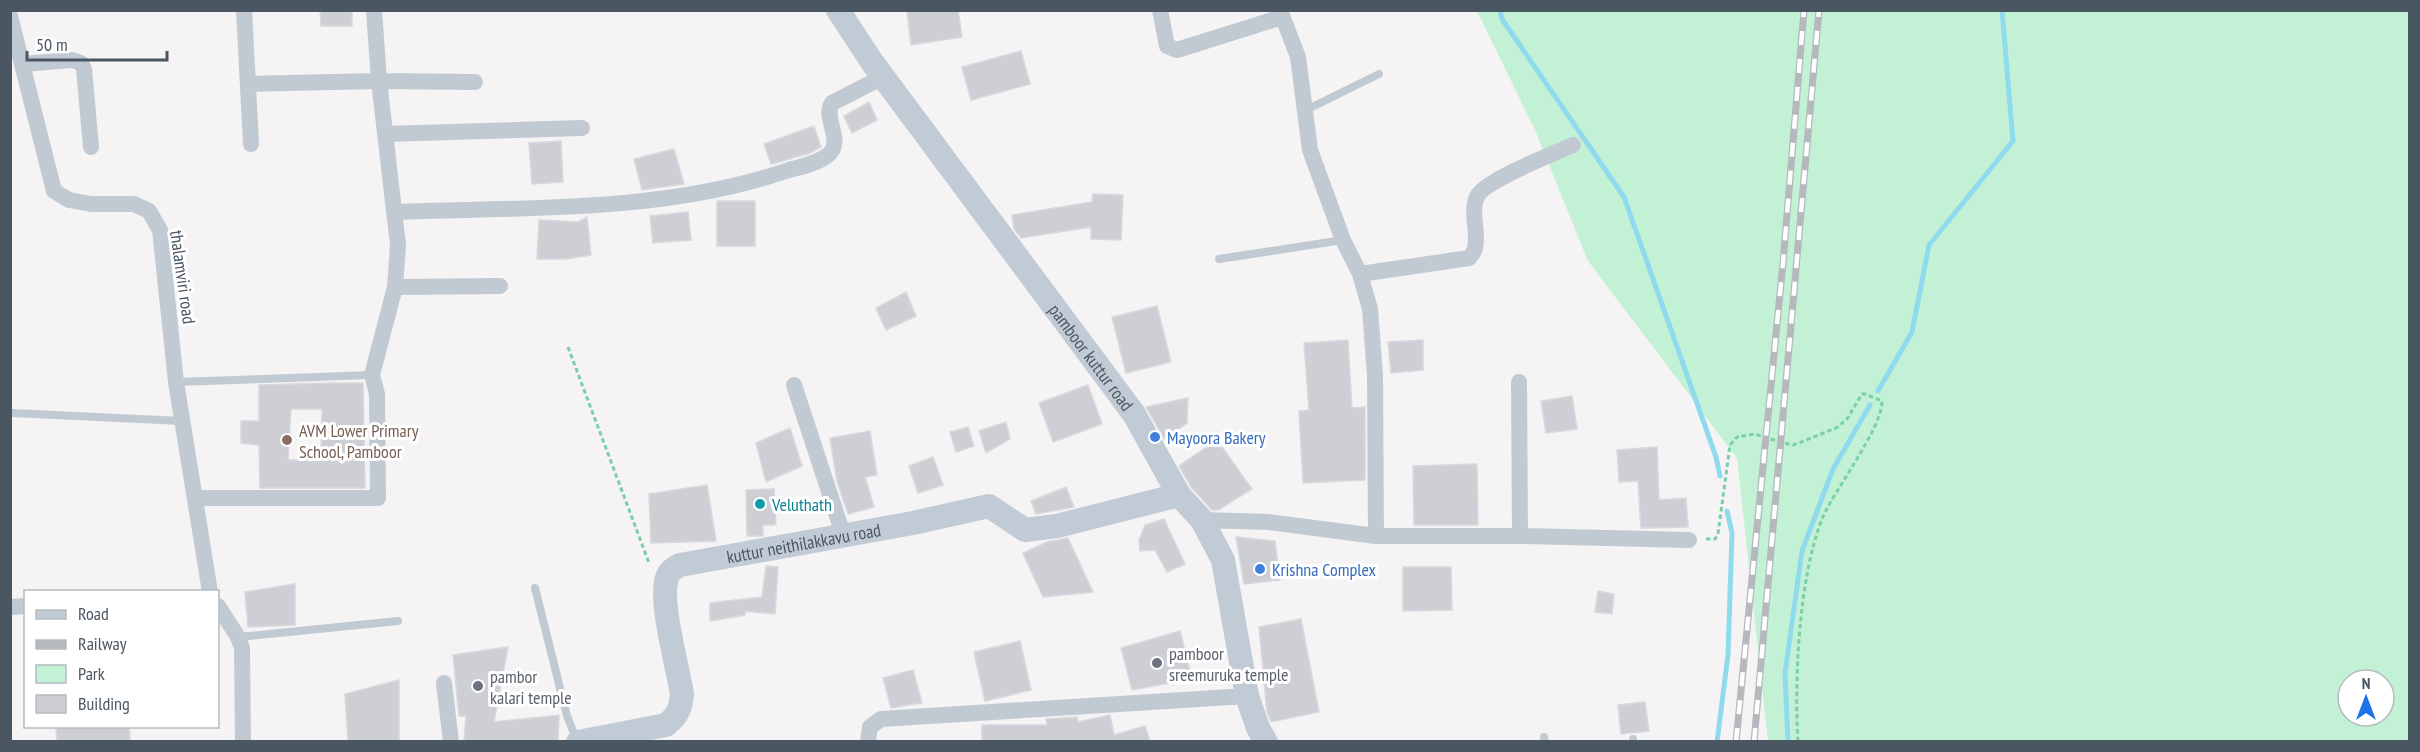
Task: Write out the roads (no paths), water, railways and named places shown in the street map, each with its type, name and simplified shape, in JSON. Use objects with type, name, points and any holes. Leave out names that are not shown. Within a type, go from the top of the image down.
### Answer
[{"type":"main road","name":"pamboor kuttur road","points":[[838,10],[883,77],[1134,414],[1179,495],[1202,520],[1223,561],[1246,696],[1258,728],[1266,741]]},
{"type":"main road","name":"kuttur neithilakkavu road","points":[[578,741],[666,725],[675,718],[681,707],[682,694],[665,600],[667,578],[672,569],[680,564],[989,506],[1025,530],[1067,524],[1179,495]]},
{"type":"street","points":[[244,10],[251,144]]},
{"type":"street","points":[[195,498],[378,498],[377,394],[372,375],[395,287],[398,264],[395,212],[379,81],[374,10]]},
{"type":"street","points":[[1160,10],[1167,46],[1177,50],[1281,14],[1298,57],[1310,150],[1343,240],[1360,274],[1370,309],[1376,376],[1376,536]]},
{"type":"street","name":"thalamviri road","points":[[10,16],[54,191],[69,200],[80,202],[134,204],[149,211],[160,230],[176,382],[210,590]]},
{"type":"street","points":[[22,64],[72,60],[81,63],[84,69],[92,147]]},
{"type":"street","points":[[395,212],[634,203],[713,190],[766,178],[830,154],[834,147],[835,137],[829,108],[832,103],[883,77]]},
{"type":"street","points":[[248,84],[379,81],[475,82]]},
{"type":"street","points":[[385,134],[582,128]]},
{"type":"street","points":[[1360,274],[1469,258],[1473,254],[1475,245],[1473,209],[1479,193],[1492,183],[1573,145]]},
{"type":"street","points":[[395,287],[500,286]]},
{"type":"street","points":[[1519,382],[1520,536]]},
{"type":"street","points":[[794,386],[843,534]]},
{"type":"street","points":[[1202,520],[1268,522],[1376,536],[1520,536],[1689,540]]},
{"type":"street","points":[[219,609],[238,637],[242,648],[243,741]]},
{"type":"street","points":[[444,683],[451,741]]},
{"type":"street","points":[[868,741],[870,727],[881,719],[1246,696]]},
{"type":"lane","points":[[1304,111],[1379,74]]},
{"type":"lane","points":[[1219,259],[1343,240]]},
{"type":"lane","points":[[176,382],[372,375]]},
{"type":"lane","points":[[12,413],[183,421]]},
{"type":"lane","points":[[535,588],[567,716],[578,741]]},
{"type":"lane","points":[[238,637],[398,621]]},
{"type":"waterway","points":[[1500,10],[1502,19],[1624,197],[1716,457],[1720,476]]},
{"type":"waterway","points":[[1878,391],[1912,332],[1929,245],[2013,141],[2002,10]]},
{"type":"waterway","points":[[1788,742],[1785,673],[1802,551],[1833,469],[1870,405]]},
{"type":"waterway","points":[[1717,742],[1728,655],[1732,533],[1727,511]]},
{"type":"railway","points":[[1736,742],[1783,263],[1804,10]]},
{"type":"railway","points":[[1754,742],[1819,10]]},
{"type":"place","name":"Mayoora Bakery","points":[[1155,437]]},
{"type":"place","name":"AVM Lower Primary School, Pamboor","points":[[287,440]]},
{"type":"place","name":"Veluthath","points":[[760,504]]},
{"type":"place","name":"Krishna Complex","points":[[1260,569]]},
{"type":"place","name":"pamboor sreemuruka temple","points":[[1157,663]]},
{"type":"place","name":"pambor kalari temple","points":[[478,686]]}]
